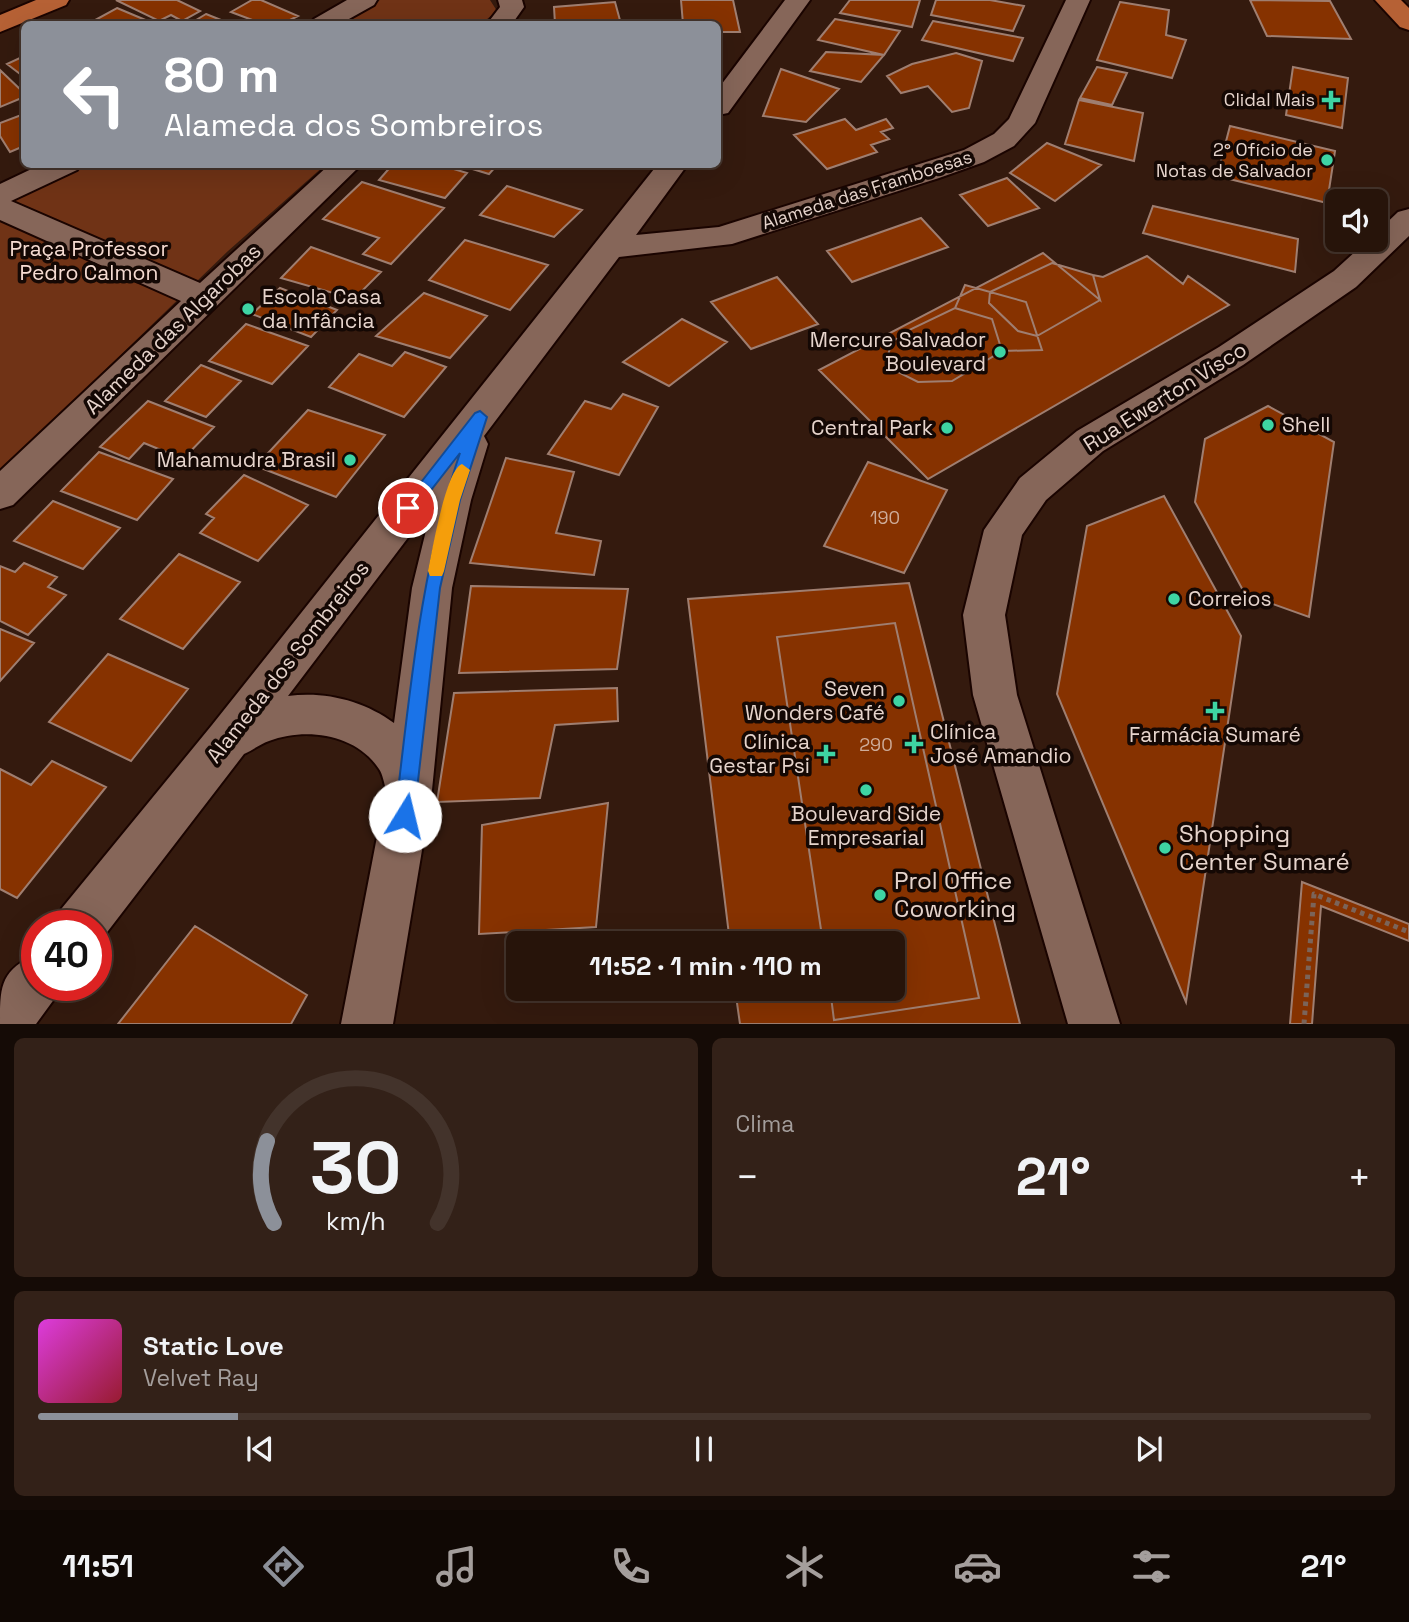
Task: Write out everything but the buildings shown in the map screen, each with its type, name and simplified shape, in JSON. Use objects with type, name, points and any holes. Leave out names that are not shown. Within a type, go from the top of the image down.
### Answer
[{"type":"main road","points":[[0,24],[57,0]]},
{"type":"main road","points":[[1387,0],[1409,22]]},
{"type":"street","points":[[328,21],[365,0]]},
{"type":"street","points":[[502,21],[512,7],[510,0]]},
{"type":"street","points":[[721,103],[798,0]]},
{"type":"street","name":"Alameda das Framboesas","points":[[611,247],[720,237],[929,173],[974,156],[1004,140],[1021,123],[1078,0]]},
{"type":"street","points":[[0,195],[58,168]]},
{"type":"street","name":"Alameda das Algarobas","points":[[0,494],[344,168]]},
{"type":"street","name":"Alameda dos Sombreiros","points":[[93,910],[480,417],[671,168]]},
{"type":"street","points":[[0,208],[204,298]]},
{"type":"street","name":"Rua Ewerton Visco","points":[[1094,1024],[995,695],[984,615],[1003,530],[1034,489],[1090,441],[1231,356],[1345,279],[1409,219]]},
{"type":"street","points":[[367,1024],[409,789],[432,588],[452,500],[480,417]]},
{"type":"street","points":[[228,740],[265,721],[305,713],[341,717],[373,732],[397,756],[409,789]]},
{"type":"street","points":[[3,1024],[21,1001]]},
{"type":"path","points":[[1304,1024],[1314,894],[1409,932]]},
{"type":"green space","points":[[380,0],[490,0],[497,11],[485,21],[342,21]]},
{"type":"green space","name":"Praça Professor Pedro Calmon","points":[[78,168],[322,168],[228,251],[0,472],[0,207]]},
{"type":"slow traffic","points":[[436,571],[452,500],[462,470]]},
{"type":"place","name":"Clidal Mais","points":[[1331,100]]},
{"type":"place","name":"2° Ofício de Notas de Salvador","points":[[1327,160]]},
{"type":"place","name":"Escola Casa da Infância","points":[[248,309]]},
{"type":"place","name":"Mercure Salvador Boulevard","points":[[1000,352]]},
{"type":"place","name":"Shell","points":[[1268,425]]},
{"type":"place","name":"Central Park","points":[[947,428]]},
{"type":"place","name":"Mahamudra Brasil","points":[[350,460]]},
{"type":"place","name":"Correios","points":[[1174,599]]},
{"type":"place","name":"Seven Wonders Café","points":[[899,701]]},
{"type":"place","name":"Farmácia Sumaré","points":[[1215,711]]},
{"type":"place","name":"Clínica José Amandio","points":[[914,744]]},
{"type":"place","name":"Clínica Gestar Psi","points":[[826,754]]},
{"type":"place","name":"Boulevard Side Empresarial","points":[[866,790]]},
{"type":"place","name":"Shopping Center Sumaré","points":[[1165,848]]},
{"type":"place","name":"Prol Office Coworking","points":[[880,895]]},
{"type":"route","points":[[405,816],[432,588],[452,500],[480,417],[408,508]]}]
